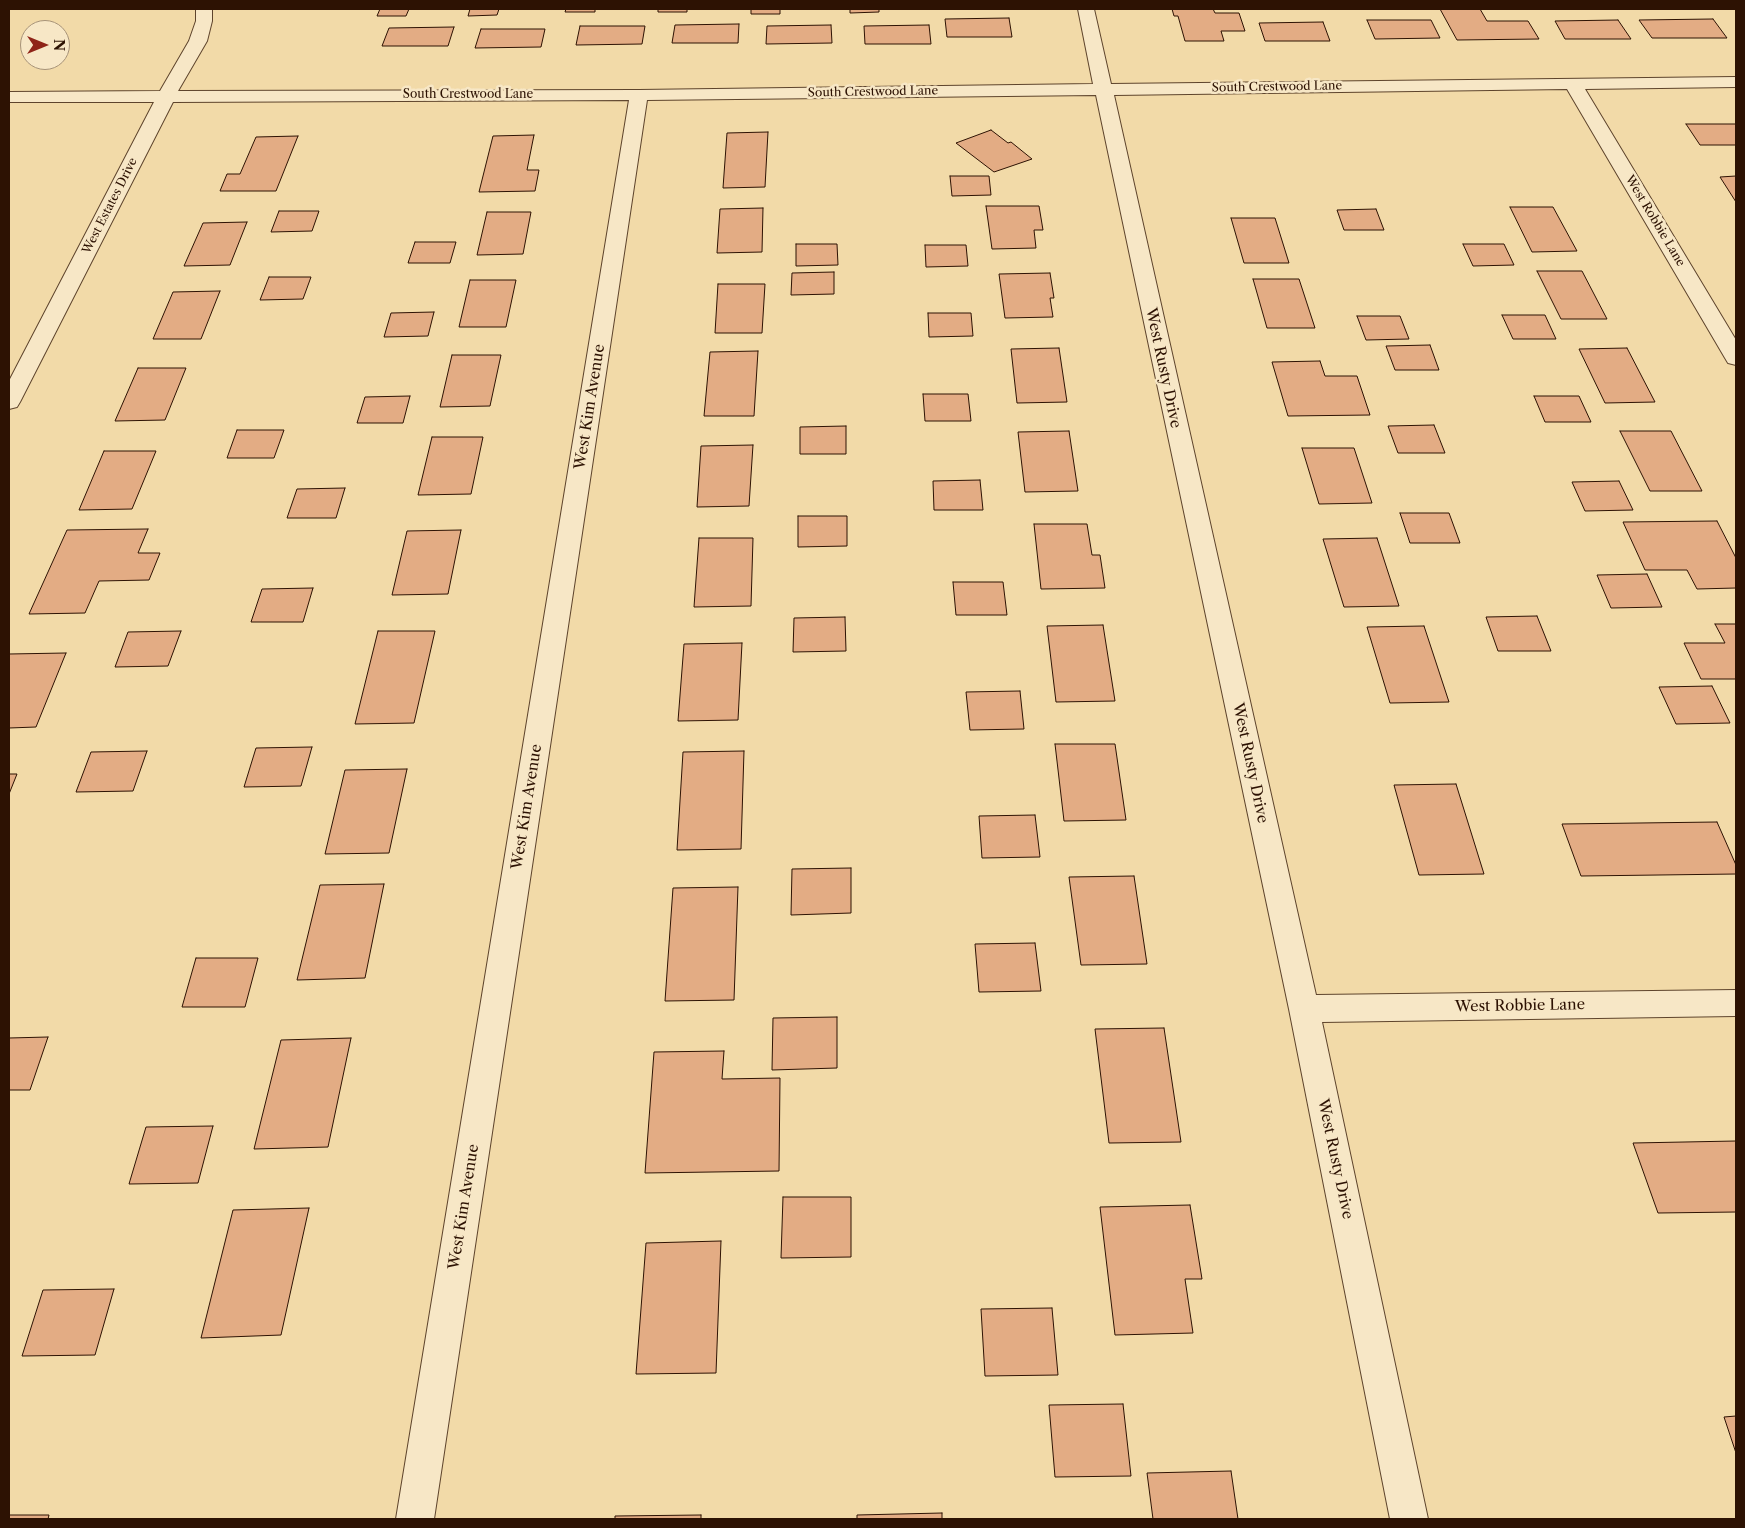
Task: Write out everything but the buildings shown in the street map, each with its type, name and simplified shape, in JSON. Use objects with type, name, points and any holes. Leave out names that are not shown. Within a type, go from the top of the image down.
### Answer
[{"type":"street","name":"West Estates Drive","points":[[9,402],[167,95],[198,41],[204,21],[204,9]]},
{"type":"street","name":"West Rusty Drive","points":[[1086,9],[1304,1009],[1409,1519]]},
{"type":"street","name":"South Crestwood Lane","points":[[9,97],[639,95],[1736,82]]},
{"type":"street","name":"West Robbie Lane","points":[[1573,84],[1736,358]]},
{"type":"street","name":"West Kim Avenue","points":[[415,1519],[639,95]]},
{"type":"street","name":"West Robbie Lane","points":[[1304,1009],[1736,1003]]}]
